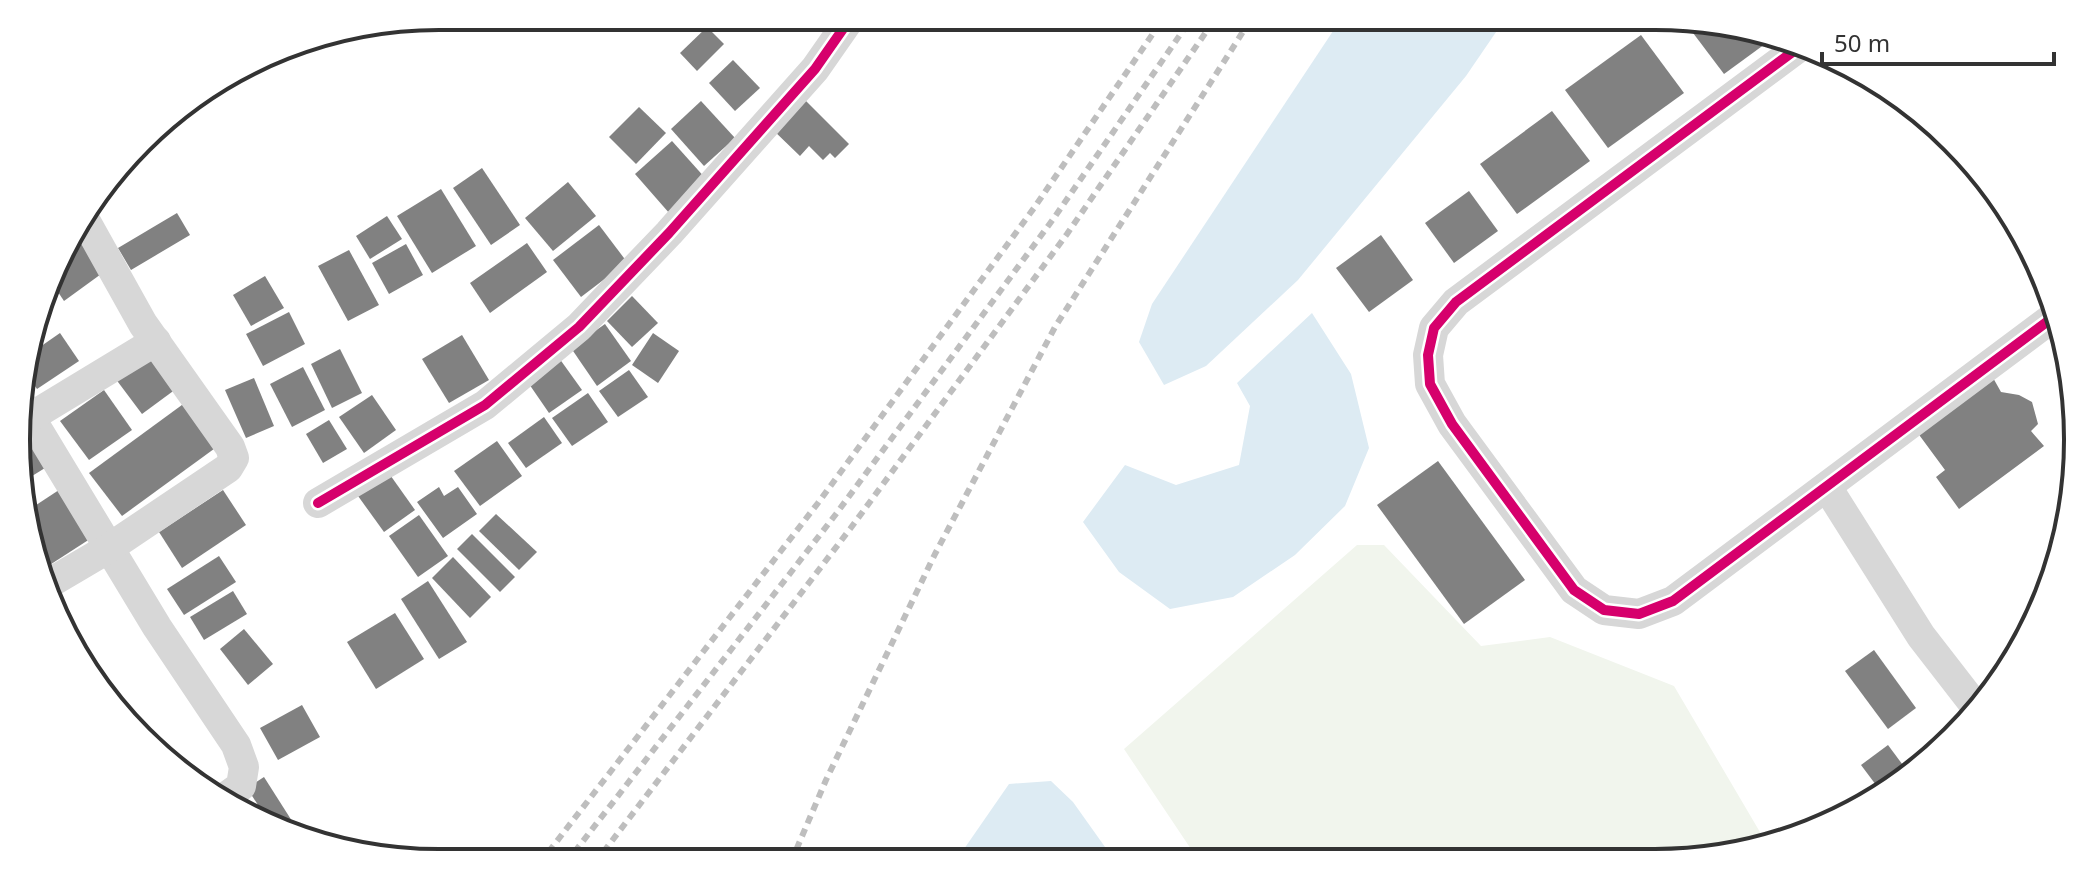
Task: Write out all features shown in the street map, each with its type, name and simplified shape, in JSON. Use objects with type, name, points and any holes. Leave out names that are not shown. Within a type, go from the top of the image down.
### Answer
[{"type":"street","points":[[318,503],[485,405],[579,327],[669,233],[815,69],[842,30]]},
{"type":"street","points":[[1790,54],[1456,302],[1434,328],[1428,355],[1430,384],[1452,424],[1574,590],[1604,610],[1639,614],[1673,601],[2046,322]]},
{"type":"street","points":[[55,580],[109,548],[228,468],[234,458],[230,447],[156,341],[89,228]]},
{"type":"street","points":[[31,412],[156,341]]},
{"type":"street","points":[[31,422],[157,627],[236,745],[244,767],[241,786],[232,792]]},
{"type":"street","points":[[1827,487],[1921,636],[1970,700]]},
{"type":"shaded area","points":[[1334,30],[1497,30],[1466,76],[1298,280],[1206,366],[1164,385],[1139,342],[1152,304]]},
{"type":"shaded area","points":[[1312,313],[1351,374],[1369,448],[1345,506],[1295,555],[1233,597],[1170,609],[1119,572],[1083,522],[1125,465],[1176,485],[1239,465],[1250,406],[1237,383]]},
{"type":"shaded area","points":[[1357,545],[1384,545],[1481,646],[1550,637],[1674,686],[1761,835],[1708,845],[1654,849],[1191,849],[1124,749]]},
{"type":"shaded area","points":[[1051,781],[1073,802],[1106,849],[964,849],[1009,784]]},
{"type":"building","points":[[704,30],[710,30],[724,44],[697,71],[680,53]]},
{"type":"building","points":[[1693,32],[1764,45],[1724,74]]},
{"type":"building","points":[[1641,35],[1684,93],[1608,148],[1565,90]]},
{"type":"building","points":[[733,60],[760,88],[735,111],[709,83]]},
{"type":"building","points":[[802,97],[849,144],[835,158],[830,153],[823,160],[809,146],[800,156],[771,128]]},
{"type":"building","points":[[701,101],[735,138],[704,166],[671,129]]},
{"type":"building","points":[[639,107],[666,133],[636,164],[609,137]]},
{"type":"building","points":[[1552,111],[1590,161],[1517,214],[1480,164]]},
{"type":"building","points":[[672,141],[707,180],[670,214],[635,174]]},
{"type":"building","points":[[482,168],[520,225],[491,245],[453,188]]},
{"type":"building","points":[[568,182],[596,216],[553,251],[525,218]]},
{"type":"building","points":[[441,189],[476,246],[432,273],[397,216]]},
{"type":"building","points":[[1469,191],[1498,231],[1454,263],[1425,223]]},
{"type":"building","points":[[177,213],[190,235],[131,270],[118,248]]},
{"type":"building","points":[[387,216],[402,239],[370,259],[356,236]]},
{"type":"building","points":[[599,225],[627,262],[581,297],[553,260]]},
{"type":"building","points":[[1381,235],[1413,280],[1369,312],[1336,268]]},
{"type":"building","points":[[83,239],[108,269],[64,301],[58,292]]},
{"type":"building","points":[[527,243],[547,272],[490,313],[470,283]]},
{"type":"building","points":[[406,244],[423,275],[389,294],[372,263]]},
{"type":"building","points":[[349,250],[379,305],[348,321],[318,266]]},
{"type":"building","points":[[265,276],[284,308],[251,326],[233,295]]},
{"type":"building","points":[[632,296],[658,323],[632,347],[607,321]]},
{"type":"building","points":[[289,312],[305,344],[263,366],[246,334]]},
{"type":"building","points":[[605,324],[631,361],[597,386],[571,348]]},
{"type":"building","points":[[60,333],[79,361],[37,389],[34,385],[41,346]]},
{"type":"building","points":[[653,333],[679,351],[658,383],[632,365]]},
{"type":"building","points":[[462,335],[489,380],[449,403],[422,359]]},
{"type":"building","points":[[151,345],[180,386],[142,414],[112,374]]},
{"type":"building","points":[[340,349],[362,393],[332,408],[311,364]]},
{"type":"building","points":[[559,358],[582,390],[549,413],[527,381]]},
{"type":"building","points":[[303,367],[325,410],[292,427],[270,384]]},
{"type":"building","points":[[629,370],[648,397],[618,417],[599,391]]},
{"type":"building","points":[[1992,376],[2001,392],[2019,395],[2032,402],[2038,424],[2031,431],[2044,446],[1959,509],[1936,477],[1945,470],[1917,432]]},
{"type":"building","points":[[254,378],[274,426],[246,438],[225,390]]},
{"type":"building","points":[[104,390],[132,430],[89,460],[60,421]]},
{"type":"building","points":[[588,393],[608,422],[572,446],[552,418]]},
{"type":"building","points":[[372,395],[396,430],[364,453],[339,417]]},
{"type":"building","points":[[186,402],[218,446],[122,516],[89,473]]},
{"type":"building","points":[[544,417],[562,443],[526,468],[508,443]]},
{"type":"building","points":[[329,420],[347,449],[323,463],[306,434]]},
{"type":"building","points":[[497,441],[522,476],[480,506],[454,471]]},
{"type":"building","points":[[30,445],[45,468],[32,476]]},
{"type":"building","points":[[1438,461],[1525,580],[1464,624],[1377,505]]},
{"type":"building","points":[[388,472],[415,510],[384,532],[353,489]]},
{"type":"building","points":[[439,487],[444,496],[458,487],[477,514],[443,538],[417,502]]},
{"type":"building","points":[[62,488],[93,537],[50,565],[36,505]]},
{"type":"building","points":[[223,490],[246,525],[182,568],[159,532]]},
{"type":"building","points":[[496,514],[537,552],[519,570],[479,531]]},
{"type":"building","points":[[419,515],[448,556],[418,577],[389,536]]},
{"type":"building","points":[[472,534],[515,577],[500,592],[457,549]]},
{"type":"building","points":[[219,556],[236,582],[184,615],[167,589]]},
{"type":"building","points":[[453,557],[491,597],[470,618],[432,578]]},
{"type":"building","points":[[428,581],[467,642],[439,659],[401,599]]},
{"type":"building","points":[[233,591],[247,614],[204,640],[190,617]]},
{"type":"building","points":[[395,613],[424,659],[376,689],[347,642]]},
{"type":"building","points":[[244,629],[273,664],[248,685],[220,649]]},
{"type":"building","points":[[1874,650],[1916,708],[1888,729],[1845,671]]},
{"type":"building","points":[[302,705],[320,737],[278,760],[260,728]]},
{"type":"building","points":[[1888,745],[1903,765],[1875,784],[1861,765]]},
{"type":"building","points":[[264,777],[292,821],[260,808],[247,788]]},
{"type":"railway","points":[[551,849],[818,503],[1034,208],[1155,30]]},
{"type":"railway","points":[[577,849],[836,514],[1054,218],[1183,30]]},
{"type":"railway","points":[[606,849],[850,529],[1067,234],[1207,30]]},
{"type":"railway","points":[[797,849],[826,780],[935,554],[1055,327],[1244,30]]},
{"type":"cycle path","points":[[318,503],[485,405],[579,327],[669,233],[815,69],[842,30]]},
{"type":"cycle path","points":[[1790,54],[1456,302],[1434,328],[1428,355],[1430,384],[1452,424],[1574,590],[1604,610],[1639,614],[1673,601],[2046,322]]}]
